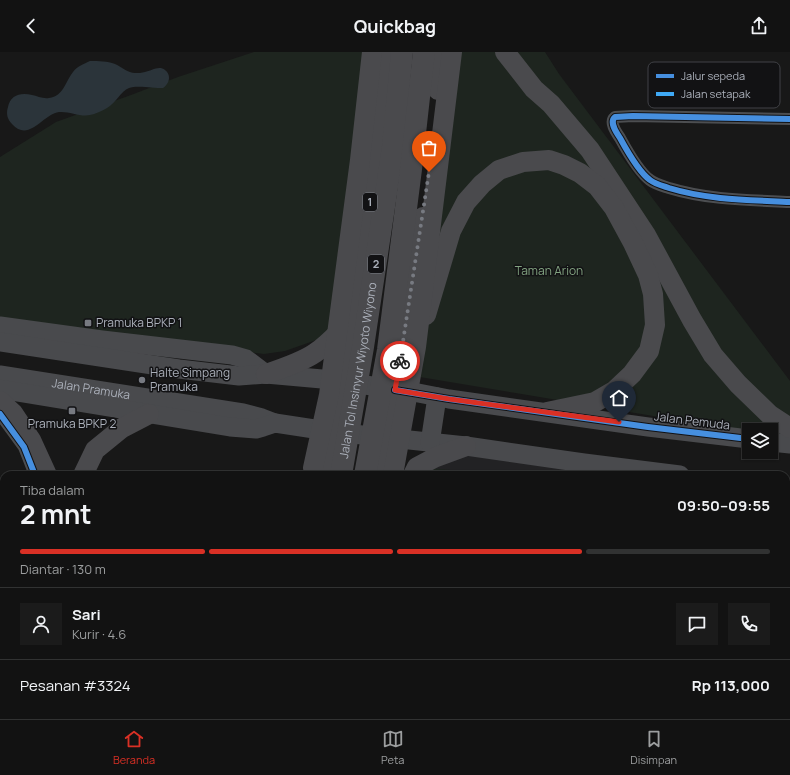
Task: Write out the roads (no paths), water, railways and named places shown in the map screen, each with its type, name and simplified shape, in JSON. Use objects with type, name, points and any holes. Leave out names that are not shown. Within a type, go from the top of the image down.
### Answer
[{"type":"highway","points":[[316,471],[329,394],[360,160],[372,52]]},
{"type":"highway","name":"1","points":[[317,471],[334,432],[358,296],[376,161],[387,52]]},
{"type":"highway","name":"Jalan Tol Insinyur Wiyoto Wiyono","points":[[342,471],[363,347],[392,155],[402,52]]},
{"type":"highway","name":"Jalan Tol Insinyur Wiyoto Wiyono","points":[[366,471],[388,350],[424,52]]},
{"type":"highway","points":[[380,471],[395,390],[428,187],[442,52]]},
{"type":"highway","points":[[394,471],[416,347],[452,52]]},
{"type":"highway","points":[[505,52],[534,89],[550,104],[590,150],[646,235],[692,320],[713,355],[738,384],[770,415],[790,428]]},
{"type":"highway","points":[[519,52],[542,84],[550,104]]},
{"type":"highway","points":[[416,347],[451,231],[466,202],[482,184],[499,170],[523,162],[549,160],[564,165],[580,173],[597,186],[614,208],[648,275],[653,294],[654,325],[649,351],[632,374],[614,391],[595,402],[547,412]]},
{"type":"highway","points":[[266,374],[284,368],[314,354],[354,317]]},
{"type":"highway","points":[[0,401],[13,413],[31,440],[45,471]]},
{"type":"highway","points":[[85,471],[95,450],[123,428],[148,414]]},
{"type":"highway","points":[[415,471],[417,467],[436,457],[466,446]]},
{"type":"main road","points":[[0,326],[102,340],[232,355],[246,359],[266,374]]},
{"type":"main road","points":[[0,342],[179,369],[239,376],[266,374],[322,379],[395,390]]},
{"type":"main road","name":"Jalan Pramuka","points":[[0,375],[244,413],[275,423],[386,438]]},
{"type":"main road","name":"Jalan Pramuka","points":[[0,389],[230,427],[256,429],[275,423]]},
{"type":"main road","name":"Jalan Pemuda","points":[[395,390],[648,427],[742,438]]},
{"type":"main road","points":[[430,443],[437,397]]},
{"type":"main road","points":[[386,438],[466,446],[648,471]]},
{"type":"main road","points":[[778,443],[790,444]]},
{"type":"street","points":[[790,119],[632,116],[616,117],[612,121],[618,136],[629,154],[643,174],[654,183],[675,190],[706,196],[790,202]]},
{"type":"street","points":[[0,414],[24,447],[33,471]]},
{"type":"place","name":"Pramuka BPKP 1","points":[[88,323]]},
{"type":"place","name":"Halte Simpang Pramuka","points":[[142,380]]},
{"type":"place","name":"Pramuka BPKP 2","points":[[72,411]]},
{"type":"park label","name":"Taman Arion","points":[[549,271]]}]
